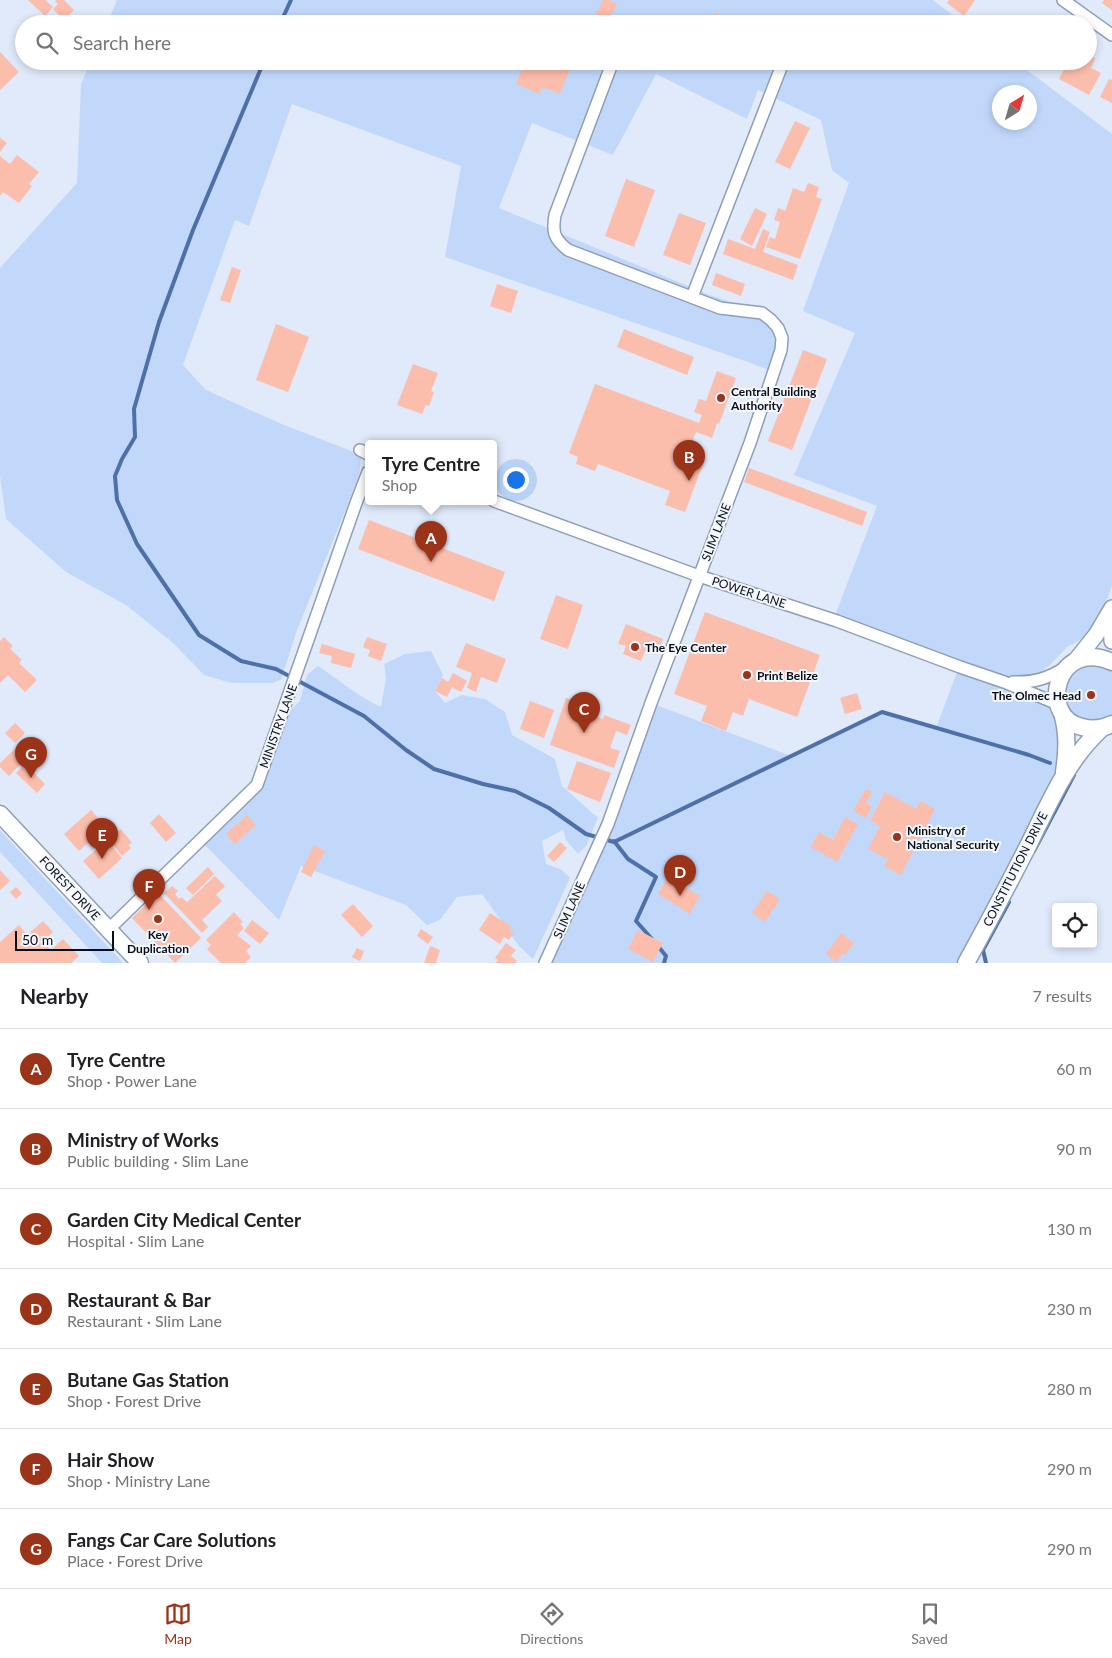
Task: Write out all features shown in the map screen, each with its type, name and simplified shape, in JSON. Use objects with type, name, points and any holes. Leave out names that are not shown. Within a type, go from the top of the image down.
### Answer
[{"type":"main road","points":[[1072,663],[1090,657],[1102,658],[1112,662]]},
{"type":"main road","name":"CONSTITUTION DRIVE","points":[[1064,774],[1068,745],[1057,687],[1061,675],[1072,663]]},
{"type":"main road","points":[[1060,707],[1069,720],[1079,726],[1090,729],[1108,727]]},
{"type":"main road","name":"CONSTITUTION DRIVE","points":[[966,963],[1064,774],[1088,743],[1108,727]]},
{"type":"main road","name":"FOREST DRIVE","points":[[0,814],[140,963]]},
{"type":"street","points":[[1063,0],[1084,15]]},
{"type":"street","points":[[1097,24],[1112,35]]},
{"type":"street","name":"SLIM LANE","points":[[545,963],[605,830],[750,443],[781,350],[782,338],[772,320],[762,313],[720,308],[568,250],[555,237],[553,224],[555,215],[611,70]]},
{"type":"street","points":[[692,297],[780,70]]},
{"type":"street","name":"MINISTRY LANE","points":[[109,929],[257,785],[365,480]]},
{"type":"street","name":"POWER LANE","points":[[497,502],[699,576],[837,621],[1004,682],[1060,707]]},
{"type":"street","points":[[1112,609],[1112,641]]},
{"type":"street","points":[[1072,663],[1096,635],[1112,609]]},
{"type":"street","name":"POWER LANE","points":[[1004,682],[1026,683],[1042,680],[1072,663]]},
{"type":"shaded area","points":[[117,0],[933,0],[952,15],[111,15]]},
{"type":"shaded area","points":[[87,70],[1027,70],[1112,134],[1112,586],[1105,605],[1087,636],[1067,647],[1050,665],[1033,678],[1010,679],[1058,704],[1068,666],[1112,662],[1112,724],[1069,720],[1064,774],[966,963],[545,963],[608,824],[651,703],[791,756],[882,712],[936,728],[959,667],[834,618],[877,506],[794,475],[855,333],[803,311],[849,183],[832,170],[821,120],[758,90],[747,119],[656,74],[613,155],[532,123],[499,208],[710,295],[762,313],[778,328],[774,372],[445,257],[461,166],[292,104],[249,226],[235,220],[183,365],[206,390],[284,425],[357,453],[361,457],[359,476],[296,633],[281,680],[272,683],[231,683],[204,675],[172,642],[126,605],[66,572],[6,519],[0,476],[0,268],[77,183],[81,84]]},
{"type":"shaded area","points":[[431,651],[443,675],[435,691],[445,703],[462,695],[485,699],[505,712],[512,735],[555,759],[562,786],[598,818],[586,846],[578,854],[566,840],[563,830],[542,841],[546,864],[562,870],[570,878],[533,959],[519,946],[482,894],[457,897],[440,920],[427,925],[406,905],[301,866],[279,920],[200,840],[257,785],[280,720],[300,701],[307,675],[318,666],[356,693],[381,707],[386,678],[384,664],[405,654]]},
{"type":"shaded area","points":[[0,830],[123,963],[102,963],[0,852]]},
{"type":"building","points":[[28,0],[47,0],[53,7],[44,15]]},
{"type":"building","points":[[64,0],[74,10],[69,15],[59,15],[53,9],[58,4],[55,1]]},
{"type":"building","points":[[603,0],[609,0],[617,4],[612,15],[596,15]]},
{"type":"building","points":[[949,0],[975,0],[965,15],[947,3]]},
{"type":"building","points":[[1104,0],[1112,0],[1112,10],[1102,3]]},
{"type":"building","points":[[0,52],[15,70],[19,72],[0,90]]},
{"type":"building","points":[[521,70],[569,70],[560,94],[542,87],[540,94],[516,84]]},
{"type":"building","points":[[1064,70],[1095,70],[1101,73],[1089,95],[1059,79]]},
{"type":"building","points":[[1109,79],[1112,80],[1112,103],[1100,97]]},
{"type":"building","points":[[795,121],[810,128],[790,169],[775,162]]},
{"type":"building","points":[[0,138],[7,143],[0,152]]},
{"type":"building","points":[[17,155],[39,172],[29,184],[32,186],[19,203],[3,192],[0,196],[0,156],[10,164]]},
{"type":"building","points":[[626,179],[655,190],[634,247],[605,236]]},
{"type":"building","points":[[808,183],[819,187],[816,197],[822,199],[800,259],[766,247],[770,237],[775,239],[780,222],[774,220],[778,208],[785,211],[793,188],[804,192]]},
{"type":"building","points":[[755,208],[767,214],[752,246],[740,239]]},
{"type":"building","points":[[679,213],[706,223],[690,265],[663,255]]},
{"type":"building","points":[[763,229],[770,232],[763,252],[798,265],[793,280],[723,254],[728,239],[755,249]]},
{"type":"building","points":[[232,267],[241,270],[230,303],[220,300]]},
{"type":"building","points":[[716,273],[745,284],[741,296],[712,285]]},
{"type":"building","points":[[497,284],[518,291],[511,313],[490,306]]},
{"type":"building","points":[[276,324],[309,337],[288,392],[256,380]]},
{"type":"building","points":[[624,329],[694,357],[687,375],[617,347]]},
{"type":"building","points":[[803,350],[827,359],[792,450],[768,441]]},
{"type":"building","points":[[413,364],[438,373],[431,391],[434,392],[429,406],[426,405],[422,414],[397,405]]},
{"type":"building","points":[[717,371],[736,378],[712,438],[696,432],[685,460],[702,467],[685,512],[665,505],[670,491],[598,464],[595,471],[576,464],[578,457],[569,453],[595,384],[699,423],[702,415],[694,412],[699,399],[706,401]]},
{"type":"building","points":[[749,468],[867,512],[862,526],[744,482]]},
{"type":"building","points":[[369,520],[505,572],[494,601],[358,549]]},
{"type":"building","points":[[556,595],[583,605],[568,649],[540,639]]},
{"type":"building","name":"Print Belize","points":[[705,612],[820,655],[797,717],[749,699],[743,716],[733,712],[726,731],[701,721],[707,706],[674,694]]},
{"type":"building","points":[[626,624],[663,639],[656,655],[645,651],[641,661],[623,654],[626,646],[618,644]]},
{"type":"building","points":[[4,637],[13,646],[10,649],[22,660],[19,663],[37,680],[25,692],[8,675],[0,683],[0,641]]},
{"type":"building","points":[[367,637],[387,644],[381,661],[368,656],[370,650],[363,647]]},
{"type":"building","points":[[466,643],[506,659],[497,683],[481,677],[476,692],[467,688],[472,673],[456,667]]},
{"type":"building","points":[[322,644],[355,654],[351,668],[331,663],[332,656],[319,653]]},
{"type":"building","points":[[453,673],[467,681],[461,692],[452,687],[447,697],[435,691],[442,678],[448,682]]},
{"type":"building","points":[[857,693],[862,709],[845,714],[840,698]]},
{"type":"building","points":[[566,698],[582,703],[579,711],[603,719],[604,715],[631,725],[627,735],[616,731],[610,748],[620,751],[614,768],[550,745]]},
{"type":"building","points":[[530,701],[554,710],[544,738],[520,729]]},
{"type":"building","points":[[15,723],[25,733],[15,743],[5,733]]},
{"type":"building","points":[[17,747],[27,757],[9,776],[0,767],[0,763]]},
{"type":"building","points":[[577,761],[611,773],[600,802],[567,789]]},
{"type":"building","points":[[25,764],[45,784],[37,793],[16,773]]},
{"type":"building","points":[[866,789],[872,792],[866,803],[872,807],[866,818],[853,811]]},
{"type":"building","name":"Ministry of National Security","points":[[885,792],[916,809],[920,801],[935,809],[901,875],[884,866],[888,859],[868,849],[880,826],[870,821]]},
{"type":"building","points":[[91,810],[106,827],[79,851],[64,834]]},
{"type":"building","points":[[159,814],[176,833],[166,842],[150,823]]},
{"type":"building","points":[[247,815],[256,825],[235,844],[226,834]]},
{"type":"building","points":[[845,817],[858,824],[837,862],[811,847],[819,832],[833,840]]},
{"type":"building","points":[[121,829],[132,843],[128,845],[131,848],[122,856],[108,839]]},
{"type":"building","points":[[107,840],[122,858],[99,879],[83,861]]},
{"type":"building","points":[[560,842],[567,848],[554,862],[547,856]]},
{"type":"building","points":[[314,845],[325,851],[311,877],[301,872]]},
{"type":"building","points":[[208,867],[214,874],[193,895],[186,888]]},
{"type":"building","points":[[0,870],[10,881],[0,890]]},
{"type":"building","points":[[215,876],[225,886],[216,895],[222,901],[202,920],[208,927],[202,933],[164,893],[172,886],[178,891],[175,894],[179,899],[181,897],[187,902]]},
{"type":"building","points":[[668,877],[700,896],[690,914],[658,894]]},
{"type":"building","points":[[16,887],[22,893],[16,899],[10,892]]},
{"type":"building","points":[[767,891],[780,899],[765,922],[752,913]]},
{"type":"building","points":[[158,893],[201,938],[175,963],[132,918]]},
{"type":"building","points":[[353,904],[373,926],[362,937],[341,915]]},
{"type":"building","points":[[234,912],[243,922],[240,924],[244,928],[237,935],[251,946],[246,951],[251,957],[245,963],[221,963],[207,949],[211,945],[206,940]]},
{"type":"building","points":[[490,913],[511,926],[509,930],[514,933],[509,940],[504,937],[500,944],[479,930]]},
{"type":"building","points":[[252,920],[269,933],[260,944],[244,931]]},
{"type":"building","points":[[43,921],[53,932],[43,941],[51,950],[63,939],[79,956],[71,963],[0,963],[0,942],[19,925],[27,935]]},
{"type":"building","points":[[421,929],[433,937],[428,944],[417,936]]},
{"type":"building","points":[[638,930],[663,943],[653,962],[628,949]]},
{"type":"building","points":[[841,933],[854,943],[845,955],[843,953],[837,962],[826,954]]},
{"type":"building","points":[[506,943],[516,950],[511,956],[517,961],[515,963],[495,963],[498,960],[495,958]]},
{"type":"building","points":[[430,946],[440,950],[436,963],[424,963]]},
{"type":"building","points":[[357,948],[364,951],[360,961],[352,957]]},
{"type":"waterway","points":[[284,15],[291,0]]},
{"type":"waterway","points":[[260,70],[193,230],[159,322],[134,409],[135,437],[122,459],[115,476],[117,500],[137,544],[199,635],[241,661],[276,669],[364,716],[406,750],[434,769],[483,784],[515,791],[549,808],[586,834],[614,842],[882,712],[1029,755],[1050,763]]},
{"type":"waterway","points":[[1034,851],[1074,775]]},
{"type":"waterway","points":[[614,841],[628,859],[656,877],[636,921],[652,939]]},
{"type":"waterway","points":[[986,963],[983,950],[1009,902]]},
{"type":"waterway","points":[[658,946],[666,956],[664,963]]},
{"type":"place","name":"Central Building Authority","points":[[721,398]]},
{"type":"place","name":"Ministry of Works","points":[[689,481]]},
{"type":"place","name":"Tyre Centre","points":[[431,562]]},
{"type":"place","name":"The Eye Center","points":[[635,647]]},
{"type":"place","name":"Print Belize","points":[[747,675]]},
{"type":"place","name":"The Olmec Head","points":[[1091,695]]},
{"type":"place","name":"Garden City Medical Center","points":[[584,733]]},
{"type":"place","name":"Fangs Car Care Solutions","points":[[31,778]]},
{"type":"place","name":"Ministry of National Security","points":[[897,837]]},
{"type":"place","name":"Butane Gas Station","points":[[102,859]]},
{"type":"place","name":"Restaurant & Bar","points":[[680,896]]},
{"type":"place","name":"Hair Show","points":[[149,910]]},
{"type":"place","name":"Key Duplication","points":[[158,919]]}]
